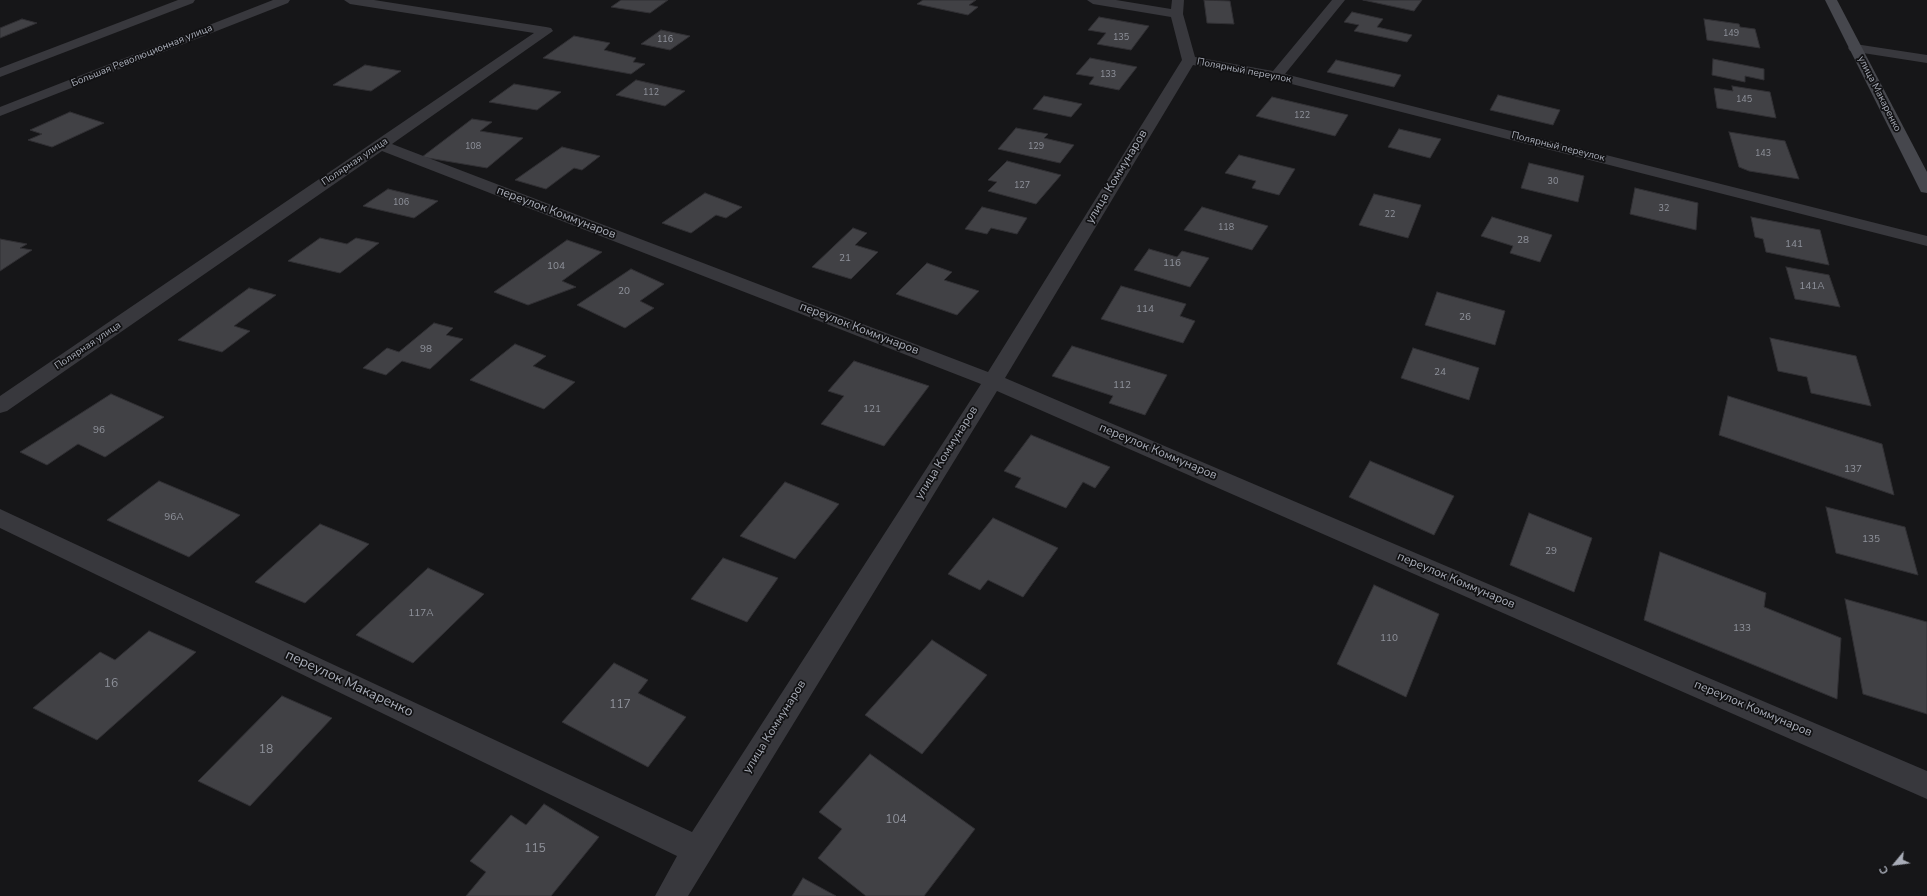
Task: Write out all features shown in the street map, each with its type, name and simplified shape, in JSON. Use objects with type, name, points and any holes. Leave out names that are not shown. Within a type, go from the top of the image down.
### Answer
[{"type":"main road","name":"улица Макаренко","points":[[1831,0],[1927,188]]},
{"type":"street","points":[[0,72],[188,0]]},
{"type":"street","name":"Большая Революционная улица","points":[[0,112],[284,0]]},
{"type":"street","name":"Полярная улица","points":[[0,406],[546,31],[350,0]]},
{"type":"street","points":[[1093,0],[1178,7],[1188,60]]},
{"type":"street","points":[[1276,76],[1340,0]]},
{"type":"street","points":[[1855,48],[1927,59]]},
{"type":"street","name":"Полярный переулок","points":[[1188,60],[1276,76],[1927,241]]},
{"type":"street","name":"улица Коммунаров","points":[[671,896],[698,850],[993,380],[1188,60]]},
{"type":"street","name":"переулок Коммунаров","points":[[380,145],[993,380],[1927,785]]},
{"type":"street","name":"переулок Макаренко","points":[[0,518],[698,850]]},
{"type":"building","points":[[621,0],[668,0],[650,13],[611,7]]},
{"type":"building","points":[[923,0],[976,0],[969,5],[978,7],[968,15],[917,4]]},
{"type":"building","points":[[1204,0],[1230,1],[1234,24],[1207,23]]},
{"type":"building","points":[[1363,0],[1422,0],[1414,11]]},
{"type":"building","points":[[1352,12],[1383,19],[1377,27],[1412,35],[1407,42],[1354,31],[1359,25],[1344,22]]},
{"type":"building","points":[[1099,17],[1149,26],[1131,50],[1097,44],[1106,33],[1088,30]]},
{"type":"building","points":[[22,19],[37,23],[0,38],[0,28]]},
{"type":"building","points":[[1704,19],[1739,24],[1740,27],[1755,29],[1760,48],[1707,40]]},
{"type":"building","points":[[661,30],[690,36],[670,50],[641,44]]},
{"type":"building","points":[[574,36],[610,43],[604,50],[636,58],[633,62],[645,64],[631,74],[543,58]]},
{"type":"building","points":[[1090,58],[1137,67],[1119,90],[1089,84],[1094,77],[1076,74]]},
{"type":"building","points":[[1713,59],[1764,69],[1764,80],[1745,76],[1745,82],[1712,75]]},
{"type":"building","points":[[1336,60],[1401,75],[1394,87],[1327,72]]},
{"type":"building","points":[[365,65],[401,71],[371,91],[333,85]]},
{"type":"building","points":[[636,80],[685,91],[665,106],[616,95]]},
{"type":"building","points":[[514,84],[561,92],[537,110],[489,102]]},
{"type":"building","points":[[1732,86],[1770,92],[1776,118],[1717,108],[1714,88],[1733,91]]},
{"type":"building","points":[[1498,95],[1560,110],[1553,125],[1490,110]]},
{"type":"building","points":[[1044,96],[1082,104],[1071,117],[1033,109]]},
{"type":"building","points":[[1272,97],[1348,115],[1335,136],[1256,116]]},
{"type":"building","points":[[70,112],[104,123],[52,147],[28,140],[42,134],[30,130]]},
{"type":"building","points":[[472,119],[492,122],[480,131],[523,138],[487,168],[422,157]]},
{"type":"building","points":[[1016,128],[1048,134],[1044,138],[1074,145],[1060,163],[998,149]]},
{"type":"building","points":[[1399,129],[1441,139],[1430,158],[1388,147]]},
{"type":"building","points":[[1729,132],[1785,141],[1799,179],[1749,171],[1739,167]]},
{"type":"building","points":[[562,147],[600,156],[582,170],[574,168],[546,189],[515,180]]},
{"type":"building","points":[[1239,155],[1295,169],[1279,195],[1252,188],[1256,181],[1225,173]]},
{"type":"building","points":[[1007,161],[1061,175],[1036,204],[988,191],[997,182],[988,180]]},
{"type":"building","points":[[1529,163],[1584,176],[1578,202],[1521,188]]},
{"type":"building","points":[[1635,188],[1698,203],[1696,230],[1630,214]]},
{"type":"building","points":[[388,189],[438,201],[414,218],[363,206]]},
{"type":"building","points":[[705,193],[742,207],[726,218],[716,215],[691,233],[662,223]]},
{"type":"building","points":[[1374,194],[1421,205],[1408,238],[1359,225]]},
{"type":"building","points":[[982,207],[1027,218],[1017,234],[991,228],[987,234],[965,229]]},
{"type":"building","points":[[1202,207],[1268,226],[1252,250],[1184,230]]},
{"type":"building","points":[[1492,217],[1552,235],[1540,262],[1510,253],[1513,246],[1481,236]]},
{"type":"building","points":[[1751,217],[1820,230],[1829,265],[1766,252],[1763,239],[1755,237]]},
{"type":"building","points":[[853,228],[867,233],[855,245],[878,252],[851,279],[812,267]]},
{"type":"building","points":[[320,238],[347,244],[356,238],[379,243],[340,273],[288,261]]},
{"type":"building","points":[[0,239],[27,244],[20,248],[32,250],[0,271]]},
{"type":"building","points":[[567,240],[602,252],[562,281],[576,287],[528,305],[494,292]]},
{"type":"building","points":[[1149,249],[1177,257],[1182,251],[1209,258],[1190,287],[1134,270]]},
{"type":"building","points":[[927,263],[952,272],[944,280],[979,291],[957,315],[896,294]]},
{"type":"building","points":[[1786,267],[1829,275],[1840,307],[1795,299]]},
{"type":"building","points":[[631,269],[664,284],[640,301],[654,308],[625,328],[577,305]]},
{"type":"building","points":[[1121,286],[1186,304],[1180,316],[1195,321],[1183,343],[1101,319]]},
{"type":"building","points":[[249,288],[276,295],[234,326],[250,331],[222,352],[178,340]]},
{"type":"building","points":[[1437,292],[1505,311],[1495,345],[1425,325]]},
{"type":"building","points":[[434,323],[453,328],[446,335],[463,339],[430,369],[402,361],[386,375],[363,368],[387,348],[399,352]]},
{"type":"building","points":[[1770,338],[1856,356],[1871,406],[1811,393],[1807,377],[1778,371]]},
{"type":"building","points":[[515,344],[546,356],[533,366],[575,382],[544,409],[470,380]]},
{"type":"building","points":[[1072,346],[1167,375],[1145,415],[1109,403],[1113,396],[1052,376]]},
{"type":"building","points":[[1413,348],[1479,368],[1469,400],[1401,378]]},
{"type":"building","points":[[854,361],[929,386],[884,446],[821,424],[844,396],[828,391]]},
{"type":"building","points":[[111,394],[164,417],[105,457],[78,444],[47,465],[20,452]]},
{"type":"building","points":[[1728,396],[1882,444],[1894,495],[1719,435]]},
{"type":"building","points":[[1031,435],[1110,467],[1095,488],[1083,482],[1066,508],[1015,487],[1021,478],[1004,471]]},
{"type":"building","points":[[1370,461],[1454,496],[1434,535],[1349,497]]},
{"type":"building","points":[[159,481],[240,515],[189,557],[107,520]]},
{"type":"building","points":[[785,482],[839,504],[795,559],[740,536]]},
{"type":"building","points":[[1826,507],[1905,527],[1918,575],[1836,553]]},
{"type":"building","points":[[1529,513],[1592,538],[1574,592],[1510,565]]},
{"type":"building","points":[[993,518],[1058,548],[1023,597],[988,580],[980,590],[948,574]]},
{"type":"building","points":[[320,524],[369,544],[305,603],[255,582]]},
{"type":"building","points":[[1660,552],[1766,593],[1764,607],[1841,638],[1837,699],[1644,620]]},
{"type":"building","points":[[723,558],[778,578],[747,622],[691,599]]},
{"type":"building","points":[[428,568],[484,594],[413,663],[356,635]]},
{"type":"building","points":[[1374,585],[1439,614],[1406,697],[1337,664]]},
{"type":"building","points":[[1845,599],[1927,622],[1927,714],[1863,694]]},
{"type":"building","points":[[149,631],[196,652],[97,740],[33,708],[100,652],[115,660]]},
{"type":"building","points":[[932,640],[987,675],[922,754],[865,715]]},
{"type":"building","points":[[614,663],[648,680],[638,693],[686,717],[648,767],[562,722]]},
{"type":"building","points":[[282,696],[332,718],[250,806],[198,781]]},
{"type":"building","points":[[870,754],[975,829],[924,896],[866,896],[818,858],[842,829],[819,812]]},
{"type":"building","points":[[544,804],[599,837],[551,896],[466,896],[486,872],[470,861],[511,815],[526,825]]},
{"type":"building","points":[[803,878],[836,896],[792,896]]}]
